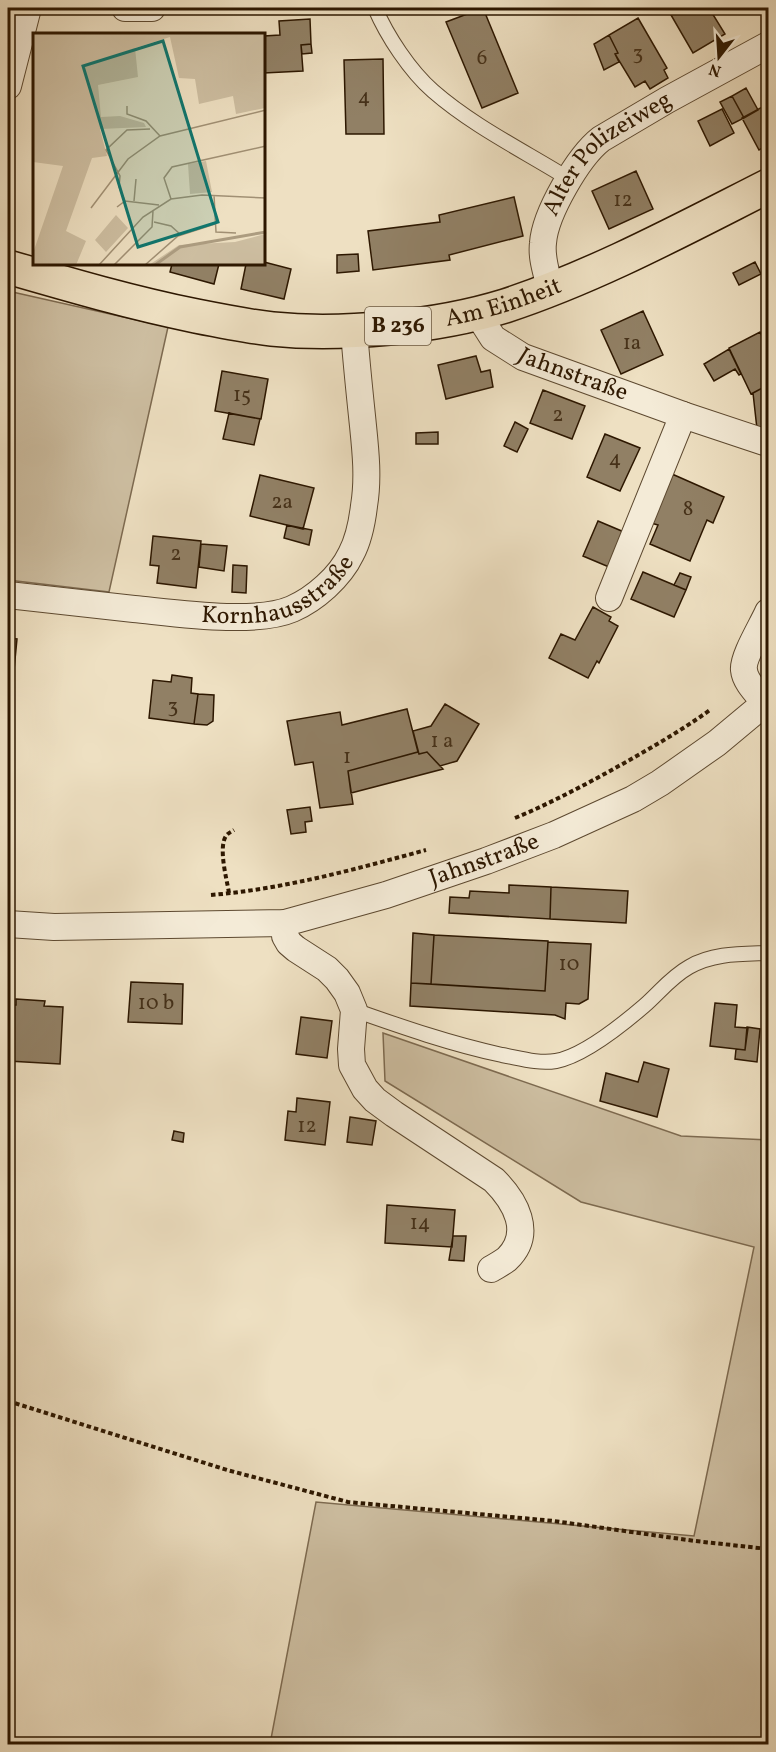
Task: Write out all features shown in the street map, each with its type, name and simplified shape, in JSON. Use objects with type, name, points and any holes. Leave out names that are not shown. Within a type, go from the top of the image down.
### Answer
[{"type":"main road","name":"Am Einheit","points":[[8,267],[163,309],[239,324],[282,329],[354,330],[430,322],[477,313],[550,289],[652,244],[768,186]]},
{"type":"street","points":[[8,87],[28,8]]},
{"type":"street","points":[[125,8],[152,8]]},
{"type":"street","name":"Alter Polizeiweg","points":[[550,289],[542,255],[543,240],[551,214],[569,179],[592,146],[667,100],[768,45]]},
{"type":"street","name":"Jahnstraße","points":[[477,313],[493,338],[523,357],[767,446]]},
{"type":"street","name":"Kornhausstraße","points":[[8,596],[183,614],[263,616],[291,609],[316,594],[334,578],[351,556],[360,533],[365,504],[366,461],[354,330]]},
{"type":"street","points":[[609,598],[683,415]]},
{"type":"street","name":"Jahnstraße","points":[[8,924],[54,927],[285,923],[386,896],[554,835],[610,810],[660,783],[768,704],[750,682],[744,669],[745,659],[768,612]]},
{"type":"street","points":[[285,923],[285,936],[289,943],[327,969],[347,993],[354,1010],[352,1065],[364,1089],[394,1114],[494,1180],[514,1204],[519,1219],[520,1234],[507,1259],[491,1269]]},
{"type":"lane","points":[[375,8],[403,55],[432,90],[460,112],[569,179]]},
{"type":"lane","points":[[354,1010],[466,1047],[526,1060],[556,1061],[571,1056],[614,1030],[688,967],[715,957],[768,953]]},
{"type":"path","points":[[511,819],[542,807],[637,756],[712,709]]},
{"type":"path","points":[[229,893],[224,865],[224,846],[226,836],[234,830]]},
{"type":"path","points":[[207,895],[340,874],[428,849]]},
{"type":"path","points":[[8,1401],[227,1470],[348,1502],[554,1521],[768,1549]]},
{"type":"shaded area","points":[[8,291],[168,327],[109,592],[8,580]]},
{"type":"shaded area","points":[[383,1033],[681,1136],[768,1140],[768,1744],[270,1744],[316,1502],[694,1536],[754,1247],[581,1202],[385,1081]]},
{"type":"building","points":[[483,8],[518,93],[482,108],[446,22]]},
{"type":"building","points":[[684,8],[709,8],[725,34],[693,53],[671,15]]},
{"type":"building","points":[[638,18],[667,68],[664,70],[668,78],[650,89],[645,81],[635,87],[615,54],[618,53],[609,35]]},
{"type":"building","points":[[310,19],[311,44],[301,45],[303,71],[266,73],[266,36],[280,35],[279,21]]},
{"type":"building","points":[[609,35],[618,53],[615,54],[619,62],[604,70],[594,44]]},
{"type":"building","points":[[311,44],[312,53],[302,54],[301,45]]},
{"type":"building","points":[[383,59],[384,134],[346,134],[344,60]]},
{"type":"building","points":[[746,88],[758,110],[744,118],[732,96]]},
{"type":"building","points":[[732,96],[744,118],[732,124],[720,102]]},
{"type":"building","points":[[768,104],[768,145],[759,150],[742,118]]},
{"type":"building","points":[[722,109],[734,133],[710,146],[698,121]]},
{"type":"building","points":[[636,171],[653,209],[609,229],[592,191]]},
{"type":"building","points":[[514,197],[523,236],[449,255],[450,260],[373,270],[368,231],[440,222],[439,215]]},
{"type":"building","points":[[358,254],[359,271],[337,273],[337,255]]},
{"type":"building","points":[[755,262],[761,274],[739,285],[733,273]]},
{"type":"building","points":[[266,263],[291,269],[284,299],[241,289],[246,266],[266,266]]},
{"type":"building","points":[[172,266],[218,266],[214,284],[170,272]]},
{"type":"building","points":[[643,311],[663,355],[621,374],[601,330]]},
{"type":"building","points":[[760,332],[768,348],[768,385],[751,394],[729,348]]},
{"type":"building","points":[[729,349],[741,374],[739,375],[735,369],[714,381],[704,364]]},
{"type":"building","points":[[476,356],[481,372],[490,370],[493,387],[446,399],[438,365]]},
{"type":"building","points":[[222,371],[268,379],[261,419],[215,411]]},
{"type":"building","points":[[768,385],[768,425],[757,429],[753,393]]},
{"type":"building","points":[[543,390],[585,406],[572,439],[530,423]]},
{"type":"building","points":[[229,413],[260,419],[254,445],[223,439]]},
{"type":"building","points":[[515,422],[528,429],[517,452],[504,446]]},
{"type":"building","points":[[438,432],[438,444],[416,444],[416,433]]},
{"type":"building","points":[[605,434],[640,448],[620,491],[587,477]]},
{"type":"building","points":[[672,474],[724,497],[713,523],[707,520],[690,561],[650,544],[658,525],[651,523]]},
{"type":"building","points":[[260,475],[314,488],[303,529],[250,516]]},
{"type":"building","points":[[598,521],[624,532],[609,567],[583,556]]},
{"type":"building","points":[[287,525],[312,530],[309,545],[284,538]]},
{"type":"building","points":[[153,536],[201,541],[196,588],[157,583],[159,566],[150,565]]},
{"type":"building","points":[[201,544],[227,546],[224,571],[199,567]]},
{"type":"building","points":[[233,565],[247,566],[246,593],[232,592]]},
{"type":"building","points":[[643,572],[686,590],[674,617],[631,599]]},
{"type":"building","points":[[680,573],[691,577],[686,590],[674,585]]},
{"type":"building","points":[[593,607],[611,617],[609,621],[618,626],[599,663],[597,661],[588,678],[549,658],[561,634],[575,640]]},
{"type":"building","points":[[8,638],[17,639],[14,670],[8,669]]},
{"type":"building","points":[[172,675],[192,678],[191,693],[198,694],[194,724],[149,718],[153,680],[171,682]]},
{"type":"building","points":[[198,694],[214,695],[213,721],[207,725],[194,724]]},
{"type":"building","points":[[445,704],[479,724],[457,761],[440,766],[427,752],[419,754],[413,731],[431,726]]},
{"type":"building","points":[[407,709],[418,752],[348,771],[353,804],[320,808],[313,762],[295,765],[287,721],[340,712],[342,725]]},
{"type":"building","points":[[418,752],[419,754],[427,752],[443,769],[351,793],[348,771]]},
{"type":"building","points":[[310,807],[312,821],[305,822],[306,832],[291,834],[287,810]]},
{"type":"building","points":[[509,885],[551,887],[550,919],[449,913],[450,897],[469,898],[470,891],[509,893]]},
{"type":"building","points":[[551,887],[628,891],[626,923],[550,919]]},
{"type":"building","points":[[413,933],[434,935],[431,984],[411,983]]},
{"type":"building","points":[[434,935],[548,941],[545,991],[431,984]]},
{"type":"building","points":[[548,942],[591,944],[588,999],[579,1004],[566,1003],[565,1019],[555,1015],[410,1006],[411,983],[545,991]]},
{"type":"building","points":[[131,982],[183,984],[182,1024],[128,1022]]},
{"type":"building","points":[[16,999],[45,1001],[44,1006],[63,1007],[60,1064],[8,1061],[8,1005],[16,1005]]},
{"type":"building","points":[[715,1003],[737,1005],[735,1027],[748,1028],[745,1050],[710,1046]]},
{"type":"building","points":[[301,1017],[332,1021],[327,1058],[296,1054]]},
{"type":"building","points":[[747,1027],[760,1029],[757,1062],[735,1059],[736,1049],[745,1050]]},
{"type":"building","points":[[644,1062],[669,1069],[657,1117],[600,1101],[606,1073],[638,1082]]},
{"type":"building","points":[[297,1098],[330,1102],[325,1145],[285,1140],[288,1111],[296,1112]]},
{"type":"building","points":[[350,1117],[376,1121],[372,1145],[347,1142]]},
{"type":"building","points":[[174,1131],[184,1133],[183,1142],[172,1140]]},
{"type":"building","points":[[387,1205],[455,1210],[452,1247],[385,1243]]},
{"type":"building","points":[[453,1236],[466,1236],[464,1261],[449,1260]]}]
